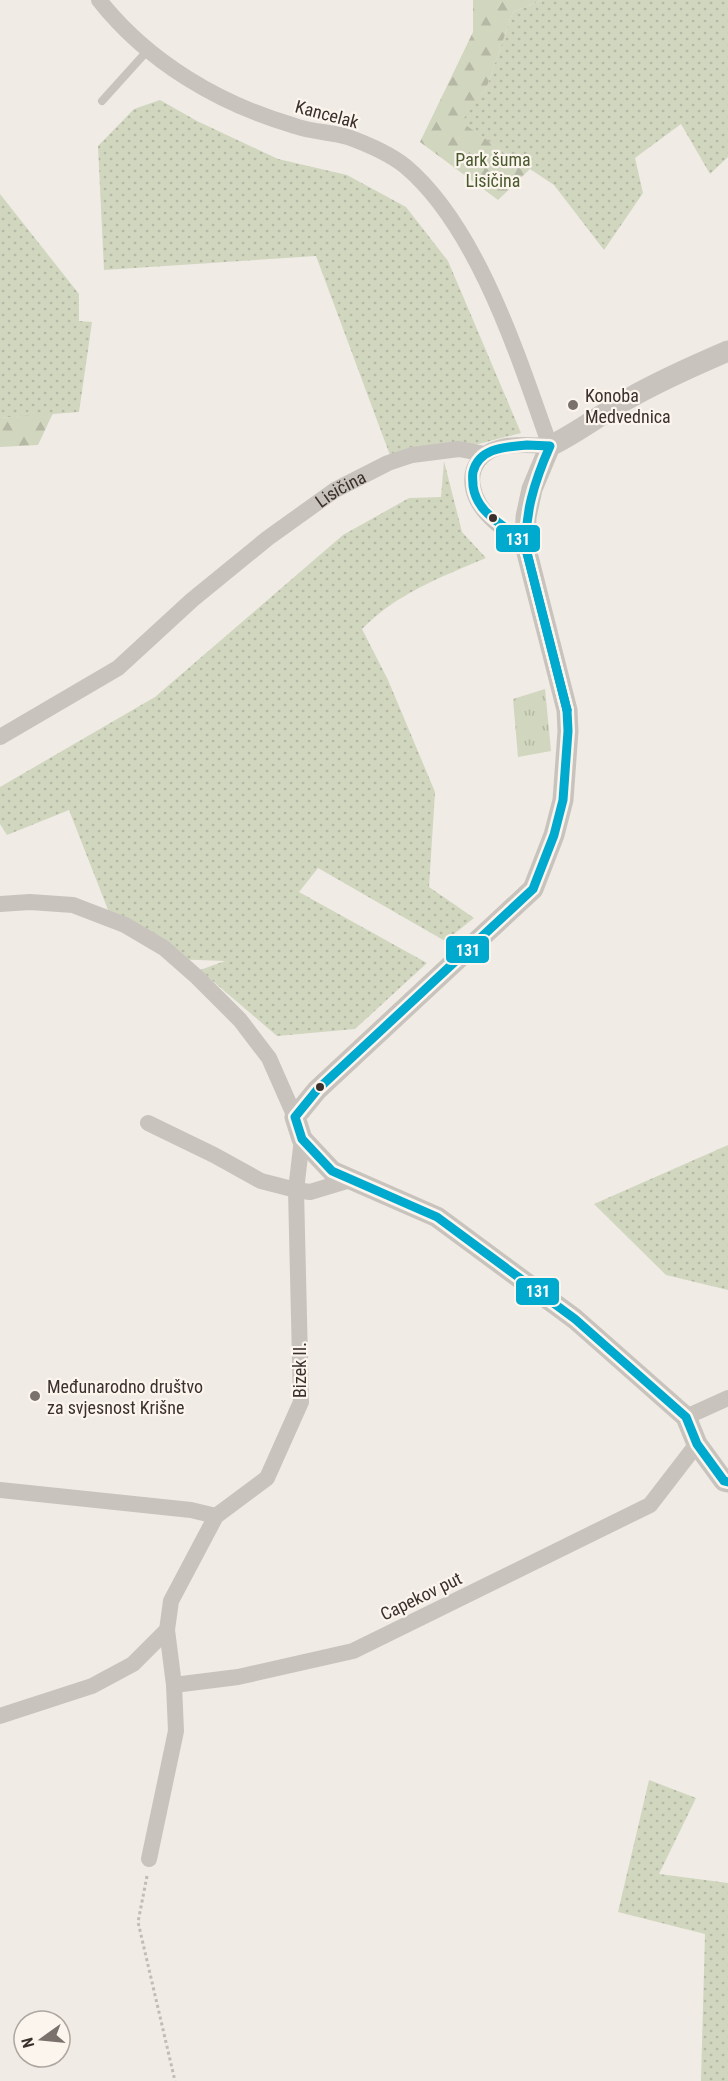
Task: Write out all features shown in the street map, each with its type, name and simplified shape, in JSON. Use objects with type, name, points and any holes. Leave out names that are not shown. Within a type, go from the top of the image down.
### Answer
[{"type":"street","name":"Kancelak","points":[[99,0],[126,32],[187,79],[244,107],[295,127],[347,137],[382,153],[404,166],[431,192],[452,219],[508,328],[550,446]]},
{"type":"street","name":"Lisičina","points":[[0,737],[118,668],[192,600],[268,538],[335,490],[387,463],[412,455],[459,449],[485,454],[493,449],[504,447],[550,446],[571,436],[635,395],[682,370],[728,351]]},
{"type":"street","points":[[0,904],[30,902],[73,905],[125,925],[164,948],[197,977],[246,1027],[269,1058],[295,1117],[317,1090],[533,889],[554,835],[563,800],[568,731],[567,710],[525,546],[526,517],[532,489],[550,446]]},
{"type":"street","points":[[485,454],[477,462],[472,474],[474,491],[480,506],[525,546]]},
{"type":"street","name":"Bizek II.","points":[[167,1630],[171,1601],[216,1516],[267,1478],[301,1402],[296,1190],[302,1139],[295,1117]]},
{"type":"street","points":[[148,1123],[261,1181],[310,1192],[350,1180]]},
{"type":"street","points":[[302,1139],[332,1171],[437,1217],[575,1319],[686,1417],[697,1444],[724,1481],[728,1482]]},
{"type":"street","points":[[686,1417],[728,1398]]},
{"type":"street","name":"Capekov put","points":[[174,1685],[238,1677],[352,1651],[650,1505],[697,1444]]},
{"type":"street","points":[[0,1490],[191,1510],[216,1516]]},
{"type":"street","points":[[150,1859],[176,1731],[174,1685],[167,1630]]},
{"type":"street","points":[[0,1716],[92,1686],[133,1664],[167,1630]]},
{"type":"lane","points":[[102,101],[148,50]]},
{"type":"path","points":[[150,1859],[138,1922],[175,2081]]},
{"type":"green space","name":"Park šuma Lisičina","points":[[473,0],[542,0],[513,12],[486,89],[461,122],[530,169],[498,200],[420,142],[473,32]]},
{"type":"green space","points":[[542,0],[728,0],[728,157],[710,174],[681,124],[635,158],[643,193],[604,250],[554,185],[460,122],[486,89],[513,12]]},
{"type":"green space","points":[[160,100],[197,121],[278,159],[347,175],[406,207],[448,261],[521,433],[394,466],[316,256],[104,270],[98,146],[134,109]]},
{"type":"green space","points":[[0,194],[79,294],[79,321],[92,322],[79,412],[0,418]]},
{"type":"green space","points":[[53,413],[38,445],[0,447],[0,418]]},
{"type":"green space","points":[[444,461],[462,532],[486,558],[404,596],[362,629],[388,680],[435,792],[429,887],[474,918],[445,941],[318,868],[299,892],[427,963],[355,1029],[277,1036],[200,970],[225,961],[172,959],[112,920],[69,810],[7,835],[0,824],[0,787],[155,697],[343,535],[409,498],[441,497]]},
{"type":"green space","points":[[545,689],[551,751],[518,757],[513,699]]},
{"type":"green space","points":[[728,1145],[728,1290],[666,1275],[594,1204]]},
{"type":"green space","points":[[649,1780],[696,1798],[659,1874],[728,1883],[728,2081],[701,2081],[705,1934],[618,1912]]},
{"type":"transit line","name":"131","points":[[527,445],[550,446],[531,498],[527,525],[527,553],[517,537],[483,508],[473,486],[473,472],[476,464],[487,453],[502,448],[527,445]]},
{"type":"transit line","name":"131","points":[[527,553],[567,710]]},
{"type":"transit line","name":"131","points":[[527,553],[567,710]]},
{"type":"transit line","name":"131","points":[[567,710],[568,731],[563,800],[554,835],[533,889],[317,1090],[295,1117],[302,1139],[332,1171],[437,1217],[575,1319],[686,1417],[697,1444],[724,1481],[728,1482]]},
{"type":"place","name":"Konoba Medvednica","points":[[573,405]]},
{"type":"place","name":"Međunarodno društvo za svjesnost Krišne","points":[[35,1396]]}]
